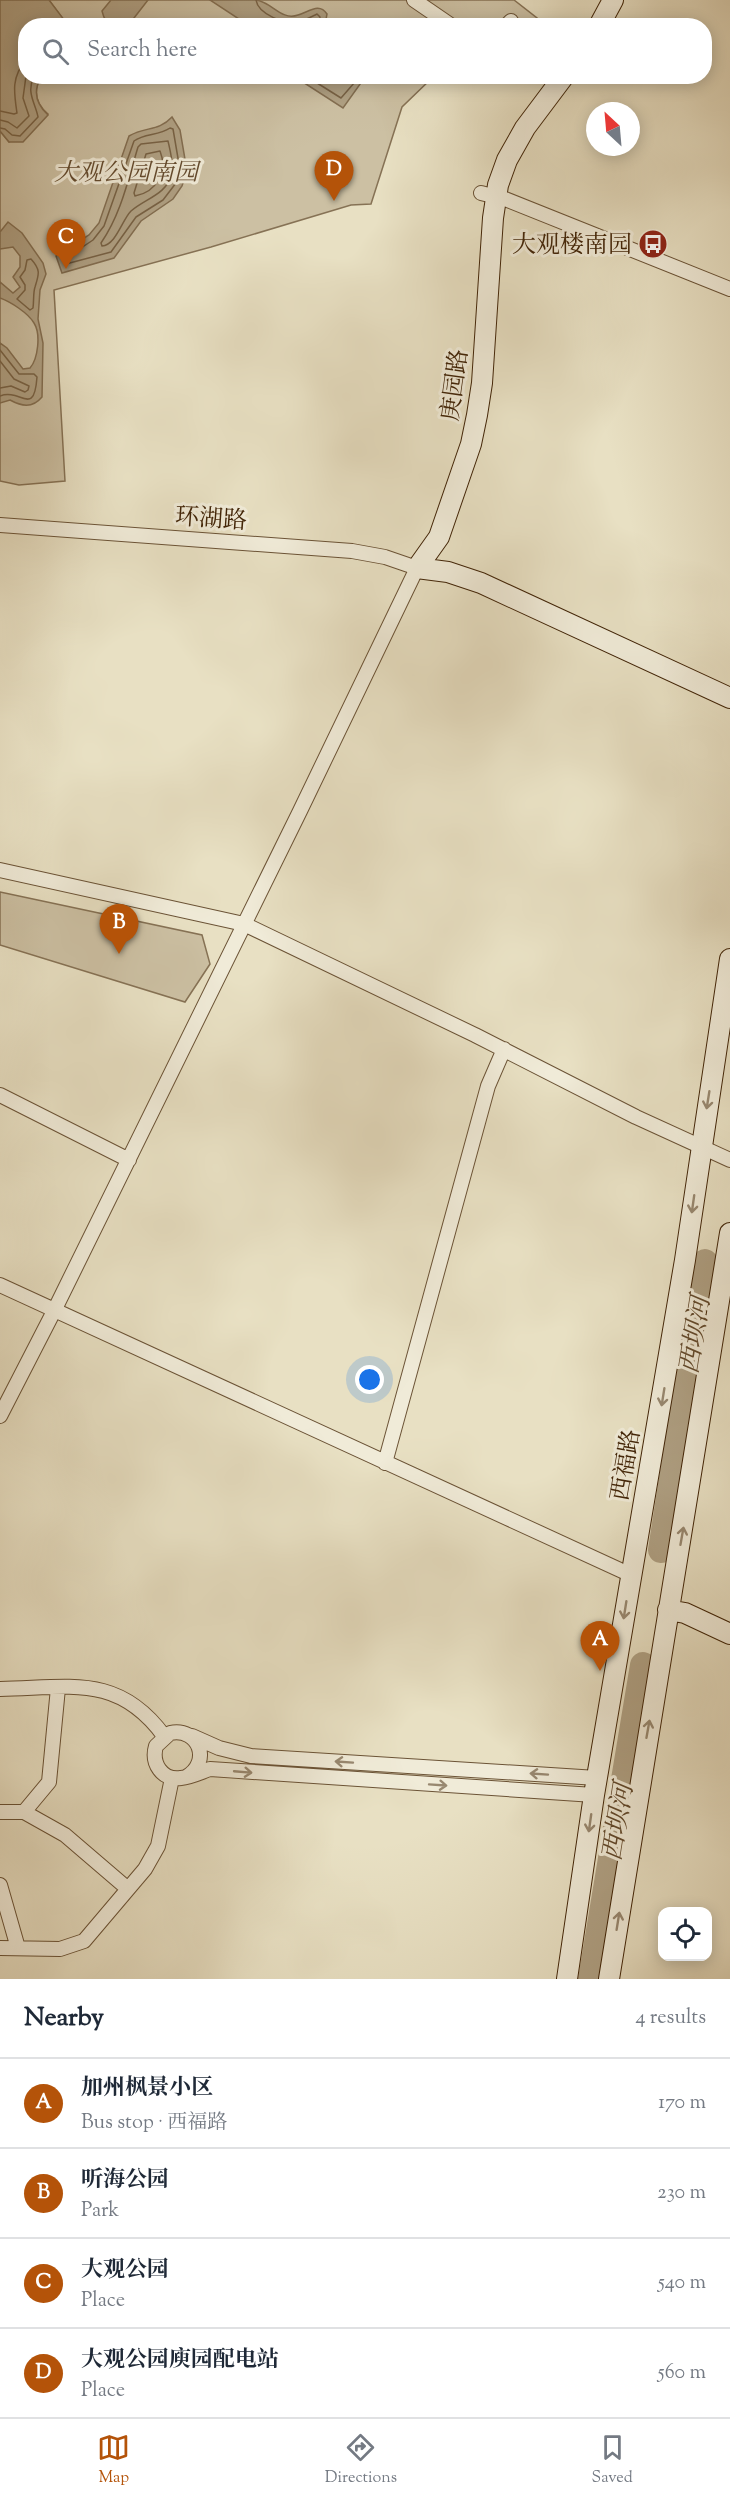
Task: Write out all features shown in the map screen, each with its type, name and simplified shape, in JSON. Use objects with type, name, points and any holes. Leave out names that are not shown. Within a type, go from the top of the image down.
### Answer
[{"type":"main road","points":[[603,18],[613,0]]},
{"type":"main road","name":"庚园路","points":[[417,568],[440,537],[471,444],[477,415],[482,383],[488,195],[525,128],[558,84]]},
{"type":"main road","points":[[417,568],[448,572],[481,583],[730,698]]},
{"type":"main road","name":"西福路","points":[[567,1979],[595,1787],[683,1272],[730,959]]},
{"type":"main road","points":[[609,1979],[730,1233]]},
{"type":"main road","points":[[668,1610],[685,1613],[730,1634]]},
{"type":"street","points":[[414,0],[440,18]]},
{"type":"street","points":[[488,195],[730,289]]},
{"type":"street","name":"环湖路","points":[[0,525],[352,551],[385,557],[417,568]]},
{"type":"street","points":[[0,1416],[129,1160],[417,568]]},
{"type":"street","points":[[0,870],[244,924],[730,1160]]},
{"type":"street","points":[[385,1463],[488,1086],[504,1049]]},
{"type":"street","points":[[0,1095],[129,1160]]},
{"type":"street","points":[[0,1285],[631,1575]]},
{"type":"street","points":[[24,1812],[49,1782],[58,1688]]},
{"type":"street","points":[[0,1689],[104,1690],[123,1697],[139,1708],[164,1736]]},
{"type":"street","points":[[176,1732],[188,1734],[219,1748],[251,1756],[595,1787],[210,1769],[179,1778],[160,1772],[154,1759],[156,1746],[164,1736],[176,1732]]},
{"type":"street","points":[[0,1948],[60,1949],[84,1941],[145,1869],[158,1846],[179,1778],[197,1769],[201,1756],[198,1743],[188,1734]]},
{"type":"street","points":[[0,1812],[24,1812],[65,1835],[128,1889]]},
{"type":"street","points":[[0,1885],[18,1948]]},
{"type":"green space","points":[[49,0],[514,0],[537,18],[62,18]]},
{"type":"green space","name":"大观公园南园","points":[[38,84],[426,84],[402,107],[371,204],[351,205],[211,247],[54,290],[65,481],[19,485],[0,481],[0,131],[9,142],[48,114],[38,102]]},
{"type":"green space","points":[[0,892],[202,935],[210,964],[185,1002],[0,945]]},
{"type":"water","points":[[0,0],[49,0],[63,18],[18,18],[18,84],[38,84],[38,102],[48,115],[23,142],[9,142],[0,131]]},
{"type":"water","points":[[111,0],[148,0],[134,18],[104,18],[102,11]]},
{"type":"water","points":[[210,0],[262,1],[281,13],[292,16],[317,8],[324,10],[327,14],[326,18],[237,18]]},
{"type":"water","points":[[306,84],[360,84],[343,108]]},
{"type":"water","points":[[172,117],[180,130],[187,171],[182,186],[173,199],[141,221],[114,258],[62,273],[56,256],[89,235],[99,223],[129,136],[162,125]]},
{"type":"water","points":[[8,222],[22,233],[43,263],[46,274],[40,290],[38,319],[43,343],[42,397],[30,405],[18,404],[10,400],[0,403],[0,343],[7,348],[23,369],[30,368],[33,364],[38,340],[34,323],[28,315],[0,298],[0,282],[13,293],[20,287],[13,277],[20,267],[20,256],[13,247],[0,249],[0,232]]},
{"type":"waterway","name":"西坝河","points":[[661,1550],[705,1262]]},
{"type":"waterway","name":"西坝河","points":[[591,1979],[643,1665]]},
{"type":"place","name":"大观公园庾园配电站","points":[[334,201]]},
{"type":"place","name":"大观楼南园","points":[[653,244]]},
{"type":"place","name":"大观公园","points":[[66,269]]},
{"type":"place","name":"听海公园","points":[[119,954]]},
{"type":"place","name":"加州枫景小区","points":[[600,1671]]}]
